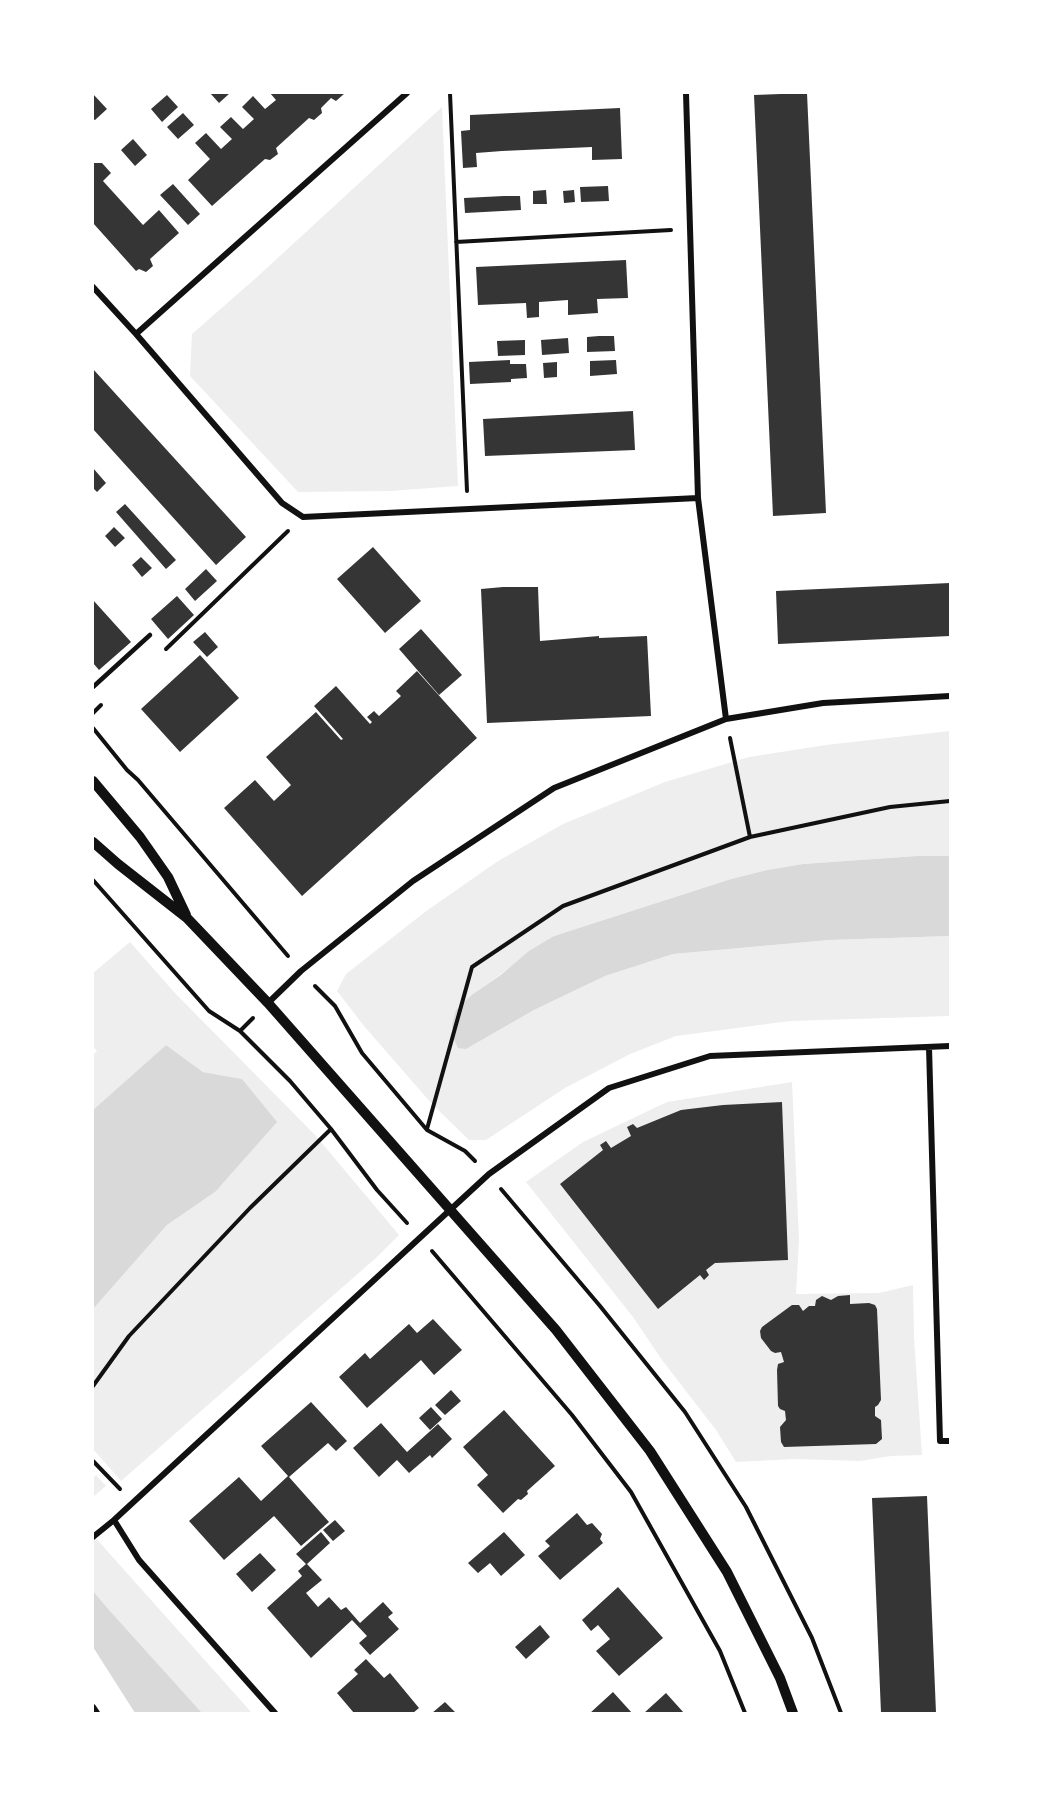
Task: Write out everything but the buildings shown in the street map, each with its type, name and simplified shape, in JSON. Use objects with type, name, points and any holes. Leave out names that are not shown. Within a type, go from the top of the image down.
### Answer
[{"type":"street","points":[[136,334],[407,93]]},
{"type":"street","points":[[686,93],[698,498],[726,719]]},
{"type":"street","points":[[93,287],[282,503],[303,517],[698,498]]},
{"type":"street","points":[[268,1003],[301,971],[413,881],[554,788],[726,719],[823,704],[950,696]]},
{"type":"street","points":[[93,781],[140,837],[168,877],[187,918]]},
{"type":"street","points":[[93,842],[187,918],[268,1003],[556,1330],[650,1451],[727,1572],[780,1678],[793,1713]]},
{"type":"street","points":[[93,1537],[133,1503],[489,1174],[609,1088],[711,1056],[950,1046]]},
{"type":"street","points":[[928,1047],[940,1441],[950,1441]]},
{"type":"street","points":[[114,1520],[139,1560],[275,1713]]},
{"type":"street","points":[[93,1707],[97,1713]]},
{"type":"lane","points":[[93,687],[150,635]]},
{"type":"path","points":[[450,93],[468,509]]},
{"type":"path","points":[[456,243],[690,229]]},
{"type":"path","points":[[162,653],[303,517]]},
{"type":"path","points":[[93,713],[102,705]]},
{"type":"path","points":[[726,719],[750,837]]},
{"type":"path","points":[[93,728],[301,971],[335,1006],[362,1053],[427,1130],[465,1151],[489,1174],[600,1306],[691,1422],[746,1507],[812,1638],[841,1713]]},
{"type":"path","points":[[427,1130],[472,967],[562,906],[750,837],[890,807],[950,801]]},
{"type":"path","points":[[93,880],[209,1011],[240,1031],[291,1080],[377,1190],[572,1414],[630,1492],[720,1651],[745,1713]]},
{"type":"path","points":[[93,1386],[129,1336],[250,1208],[331,1129]]},
{"type":"path","points":[[93,1461],[133,1503]]},
{"type":"shaded area","points":[[442,107],[458,486],[390,491],[298,492],[190,376],[192,334]]},
{"type":"shaded area","points":[[950,731],[950,856],[803,864],[767,870],[731,879],[554,936],[473,994],[466,1049],[534,1010],[605,976],[673,954],[829,940],[950,936],[950,1016],[790,1021],[676,1036],[630,1054],[565,1088],[486,1140],[469,1140],[432,1104],[364,1026],[337,991],[346,974],[425,912],[498,861],[563,824],[665,782],[749,757],[826,745]]},
{"type":"shaded area","points":[[950,856],[950,936],[829,940],[673,954],[605,976],[534,1010],[466,1049],[458,1048],[454,1039],[452,1025],[456,1010],[529,951],[554,936],[731,879],[767,870],[803,864]]},
{"type":"shaded area","points":[[130,942],[174,992],[316,1136],[399,1235],[377,1257],[121,1481],[93,1449],[93,1309],[167,1225],[215,1192],[242,1079],[203,1072],[166,1045],[93,1110],[93,1055],[97,1051],[93,1047],[93,973]]},
{"type":"shaded area","points":[[166,1045],[203,1072],[242,1079],[277,1122],[215,1192],[167,1225],[93,1309],[93,1110]]},
{"type":"shaded area","points":[[792,1082],[799,1239],[796,1294],[879,1293],[913,1285],[922,1455],[891,1456],[860,1461],[794,1459],[736,1462],[716,1430],[662,1360],[633,1317],[526,1182],[583,1142],[667,1102]]},
{"type":"shaded area","points":[[96,1475],[106,1486],[93,1497],[93,1478]]},
{"type":"shaded area","points":[[93,1535],[252,1713],[202,1713],[110,1611],[93,1591]]},
{"type":"shaded area","points":[[93,1591],[202,1713],[135,1713],[93,1647]]}]
